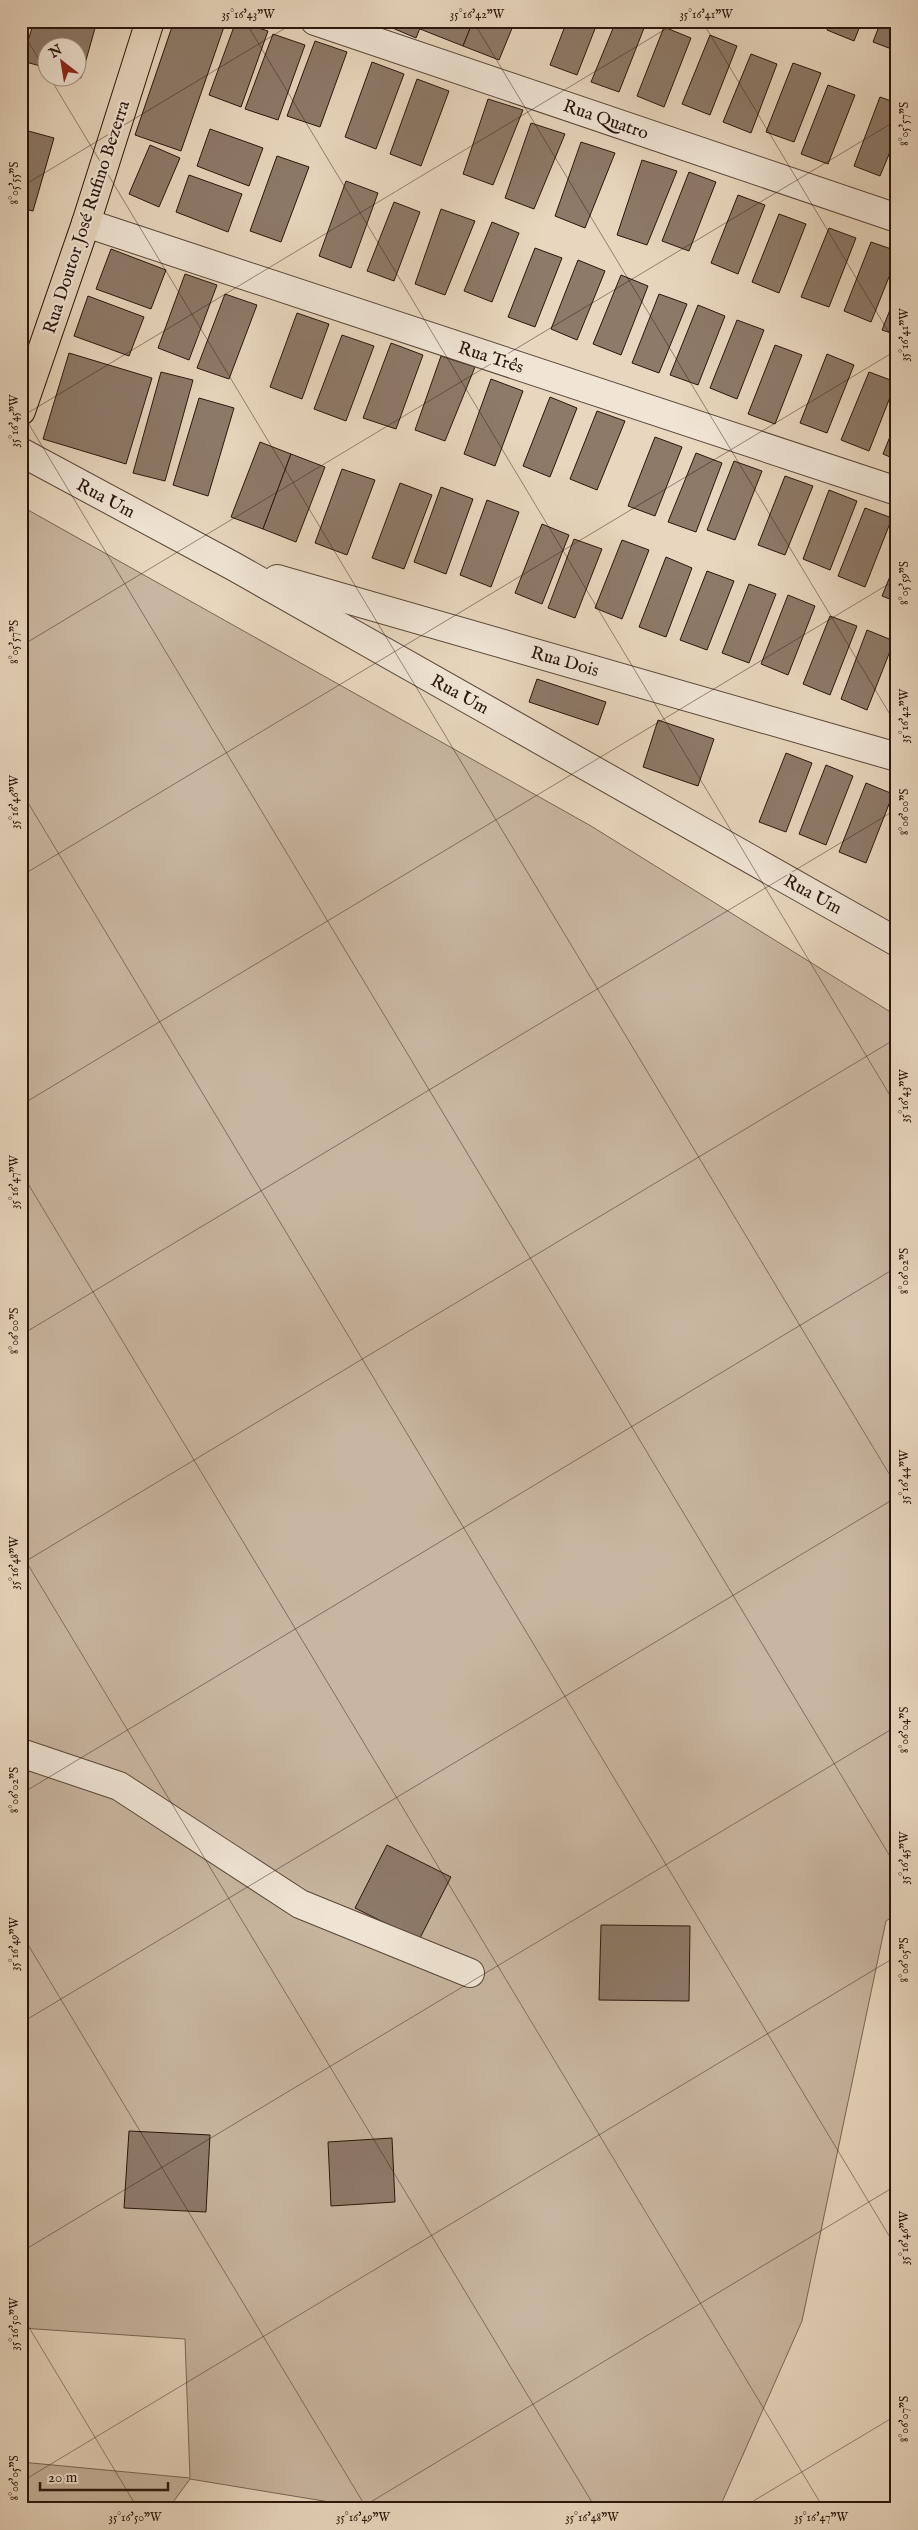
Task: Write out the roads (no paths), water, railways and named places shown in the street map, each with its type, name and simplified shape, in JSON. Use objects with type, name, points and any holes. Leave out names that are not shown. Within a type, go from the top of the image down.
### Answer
[{"type":"main road","name":"Rua Doutor José Rufino Bezerra","points":[[21,411],[28,364],[86,223],[150,21]]},
{"type":"street","name":"Rua Quatro","points":[[315,21],[897,218]]},
{"type":"street","name":"Rua Três","points":[[86,223],[897,491]]},
{"type":"street","name":"Rua Um","points":[[21,452],[233,566],[897,942]]},
{"type":"street","name":"Rua Dois","points":[[233,566],[897,757]]},
{"type":"street","points":[[21,1753],[119,1786],[300,1904],[470,1973]]}]
